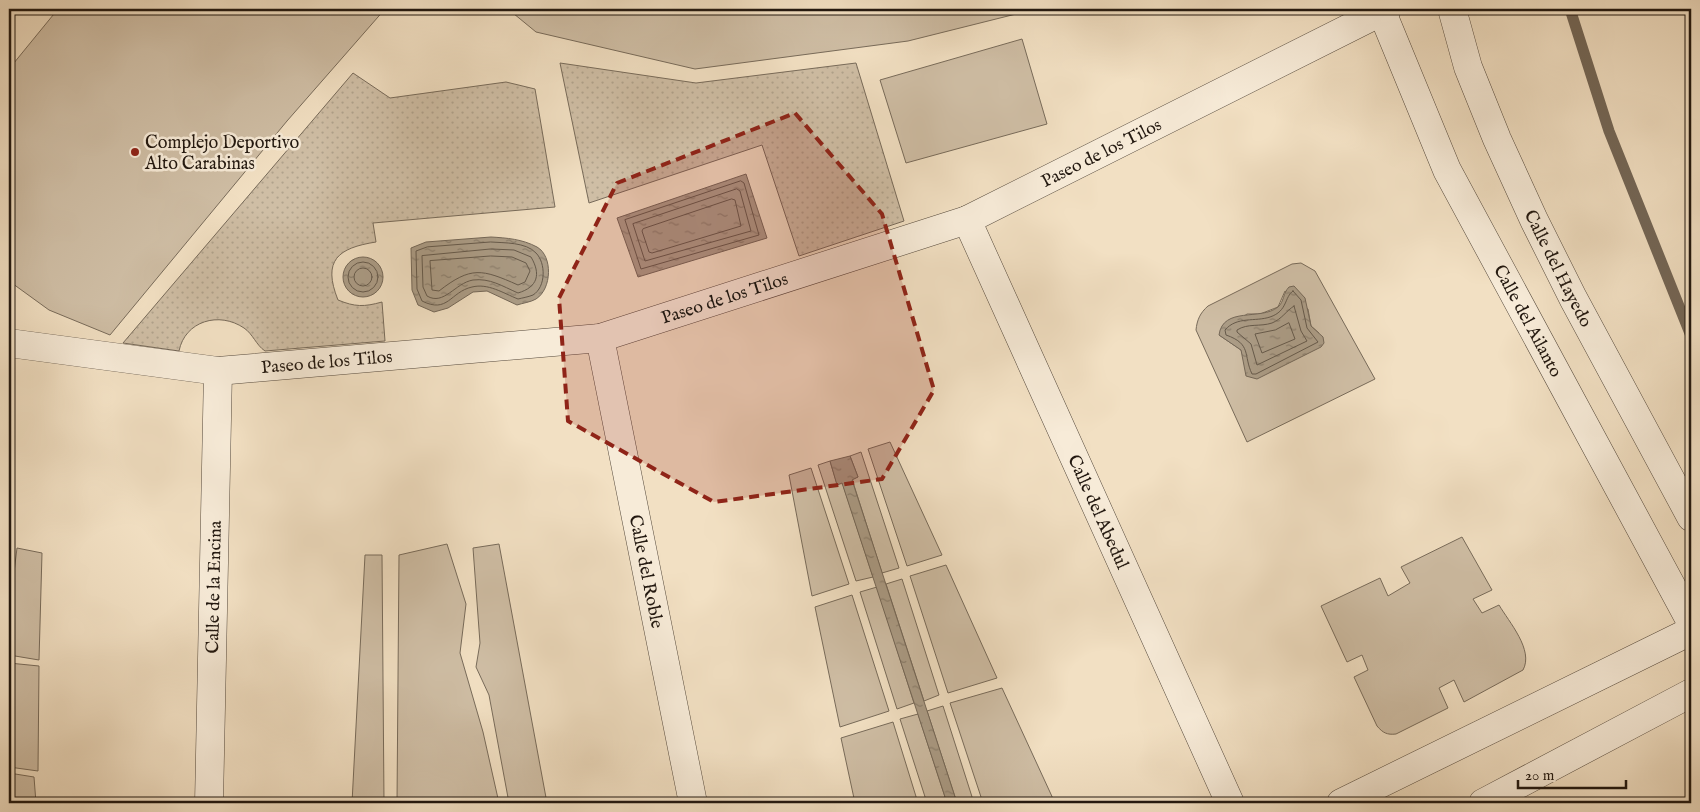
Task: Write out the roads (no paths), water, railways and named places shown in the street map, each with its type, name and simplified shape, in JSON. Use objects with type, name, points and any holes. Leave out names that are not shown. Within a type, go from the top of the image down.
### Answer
[{"type":"street","name":"Calle del Hayedo","points":[[1452,9],[1468,67],[1534,220],[1573,298],[1691,517]]},
{"type":"street","name":"Paseo de los Tilos","points":[[9,343],[218,371],[600,338],[967,220],[1384,10]]},
{"type":"street","name":"Calle del Ailanto","points":[[1384,10],[1447,170],[1691,622]]},
{"type":"street","name":"Calle del Abedul","points":[[967,220],[1230,803]]},
{"type":"street","name":"Calle del Roble","points":[[600,338],[693,803]]},
{"type":"street","name":"Calle de la Encina","points":[[209,803],[218,371]]},
{"type":"street","points":[[1342,803],[1691,631]]},
{"type":"street","points":[[1483,803],[1691,693]]},
{"type":"water","points":[[746,174],[767,238],[638,277],[617,218]]},
{"type":"water","points":[[491,237],[509,238],[531,244],[542,251],[548,265],[548,281],[536,299],[517,305],[487,291],[473,292],[448,308],[434,312],[418,305],[412,290],[411,248],[426,242]]},
{"type":"water","points":[[367,257],[374,260],[380,266],[383,277],[382,285],[374,294],[367,297],[359,297],[352,294],[344,285],[343,273],[346,266],[355,258]]},
{"type":"water","points":[[1294,286],[1305,298],[1311,326],[1323,337],[1324,343],[1321,347],[1257,379],[1246,376],[1241,350],[1219,335],[1222,326],[1228,320],[1235,317],[1271,311],[1280,305],[1289,287]]},
{"type":"water","points":[[850,456],[858,477],[852,480],[957,803],[947,803],[842,483],[837,485],[830,461]]},
{"type":"waterway","points":[[1570,9],[1609,131],[1691,336]]},
{"type":"place","name":"Complejo Deportivo Alto Carabinas","points":[[135,152]]}]
